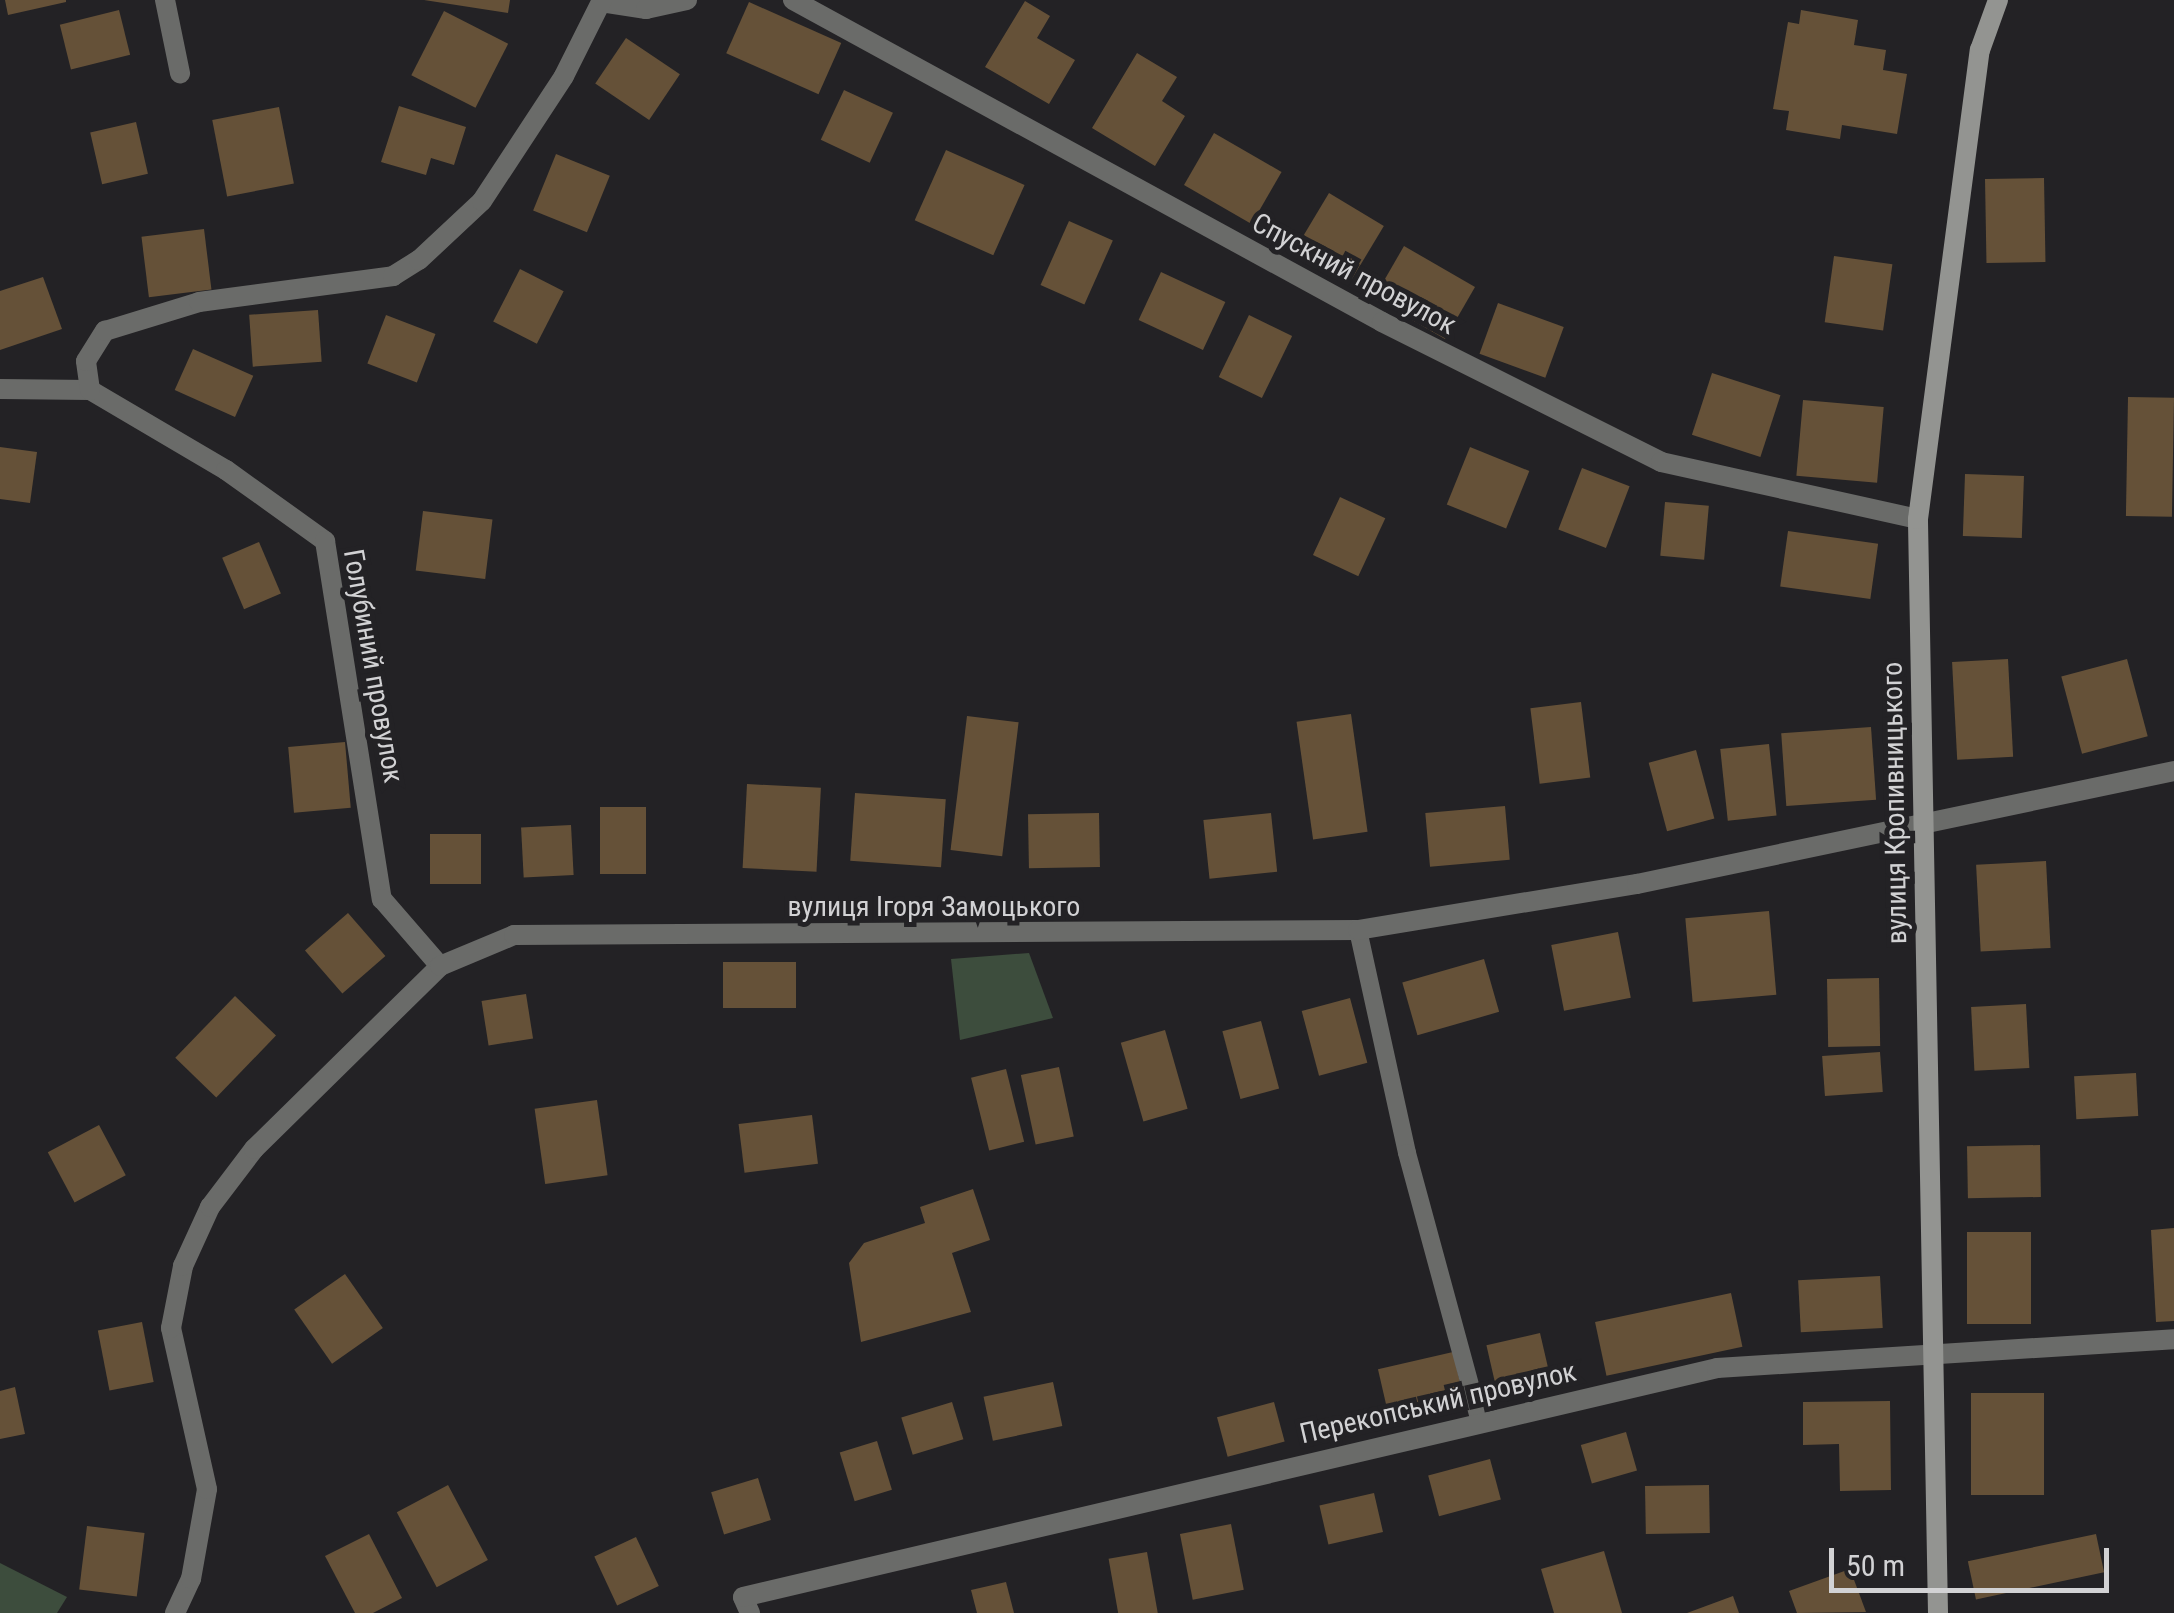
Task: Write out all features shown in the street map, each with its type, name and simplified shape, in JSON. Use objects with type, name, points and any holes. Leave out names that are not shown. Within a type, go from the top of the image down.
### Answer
[{"type":"main road","name":"вулиця Кропивницького","points":[[1938,1613],[1918,519],[1980,50],[1998,0]]},
{"type":"street","points":[[165,0],[180,73]]},
{"type":"street","points":[[90,390],[86,361],[105,331],[198,302],[393,276],[419,260],[482,201],[564,76],[602,1],[646,9],[687,0]]},
{"type":"street","name":"Спускний провулок","points":[[793,0],[1382,322],[1661,462],[1918,519]]},
{"type":"street","name":"Голубиний провулок","points":[[0,389],[90,390],[226,470],[325,540],[382,899],[440,966]]},
{"type":"street","name":"вулиця Ігоря Замоцького","points":[[175,1613],[191,1579],[206,1489],[170,1328],[183,1266],[210,1207],[254,1149],[440,966],[514,935],[1358,930],[1637,884],[2174,770]]},
{"type":"street","name":"Перекопський провулок","points":[[750,1613],[743,1597],[1716,1368],[2174,1339]]},
{"type":"lane","points":[[1358,930],[1407,1153],[1480,1421]]},
{"type":"green space","points":[[1029,953],[1053,1018],[960,1040],[951,959]]},
{"type":"green space","points":[[0,1563],[67,1597],[57,1613],[0,1613]]},
{"type":"building","points":[[5,0],[66,0],[66,2],[8,15]]},
{"type":"building","points":[[424,0],[510,0],[508,13]]},
{"type":"building","points":[[1025,1],[1050,16],[1037,38],[1075,60],[1049,104],[985,67]]},
{"type":"building","points":[[749,2],[841,43],[818,94],[726,53]]},
{"type":"building","points":[[119,10],[130,55],[71,69],[60,25]]},
{"type":"building","points":[[1801,10],[1858,20],[1854,45],[1886,50],[1883,70],[1907,74],[1897,134],[1842,125],[1840,139],[1786,130],[1789,111],[1773,109],[1788,22],[1799,24]]},
{"type":"building","points":[[444,11],[508,44],[475,108],[411,75]]},
{"type":"building","points":[[626,38],[680,74],[649,120],[595,84]]},
{"type":"building","points":[[1137,53],[1177,77],[1162,101],[1185,116],[1155,166],[1092,128]]},
{"type":"building","points":[[844,90],[893,113],[870,163],[821,140]]},
{"type":"building","points":[[399,106],[466,127],[454,165],[431,158],[426,175],[381,162]]},
{"type":"building","points":[[279,107],[294,184],[227,197],[212,120]]},
{"type":"building","points":[[136,122],[148,174],[102,184],[90,133]]},
{"type":"building","points":[[1214,133],[1282,172],[1252,224],[1184,185]]},
{"type":"building","points":[[946,150],[1025,185],[993,255],[915,220]]},
{"type":"building","points":[[556,154],[610,176],[587,232],[533,211]]},
{"type":"building","points":[[2044,178],[2045,262],[1986,263],[1985,179]]},
{"type":"building","points":[[1329,193],[1384,226],[1352,279],[1297,246]]},
{"type":"building","points":[[1069,221],[1113,241],[1084,304],[1041,285]]},
{"type":"building","points":[[204,229],[211,290],[149,297],[141,237]]},
{"type":"building","points":[[1404,246],[1475,287],[1445,339],[1374,298]]},
{"type":"building","points":[[1834,256],[1892,264],[1883,331],[1825,322]]},
{"type":"building","points":[[520,269],[564,291],[537,344],[493,322]]},
{"type":"building","points":[[1161,272],[1225,302],[1203,350],[1139,320]]},
{"type":"building","points":[[43,277],[62,329],[0,350],[0,291]]},
{"type":"building","points":[[1498,303],[1564,327],[1545,378],[1480,354]]},
{"type":"building","points":[[318,310],[322,362],[253,367],[249,315]]},
{"type":"building","points":[[386,315],[435,334],[417,383],[367,364]]},
{"type":"building","points":[[1249,315],[1292,336],[1262,398],[1219,377]]},
{"type":"building","points":[[193,349],[253,376],[235,417],[175,390]]},
{"type":"building","points":[[1712,373],[1780,395],[1760,457],[1692,435]]},
{"type":"building","points":[[2128,397],[2174,398],[2172,517],[2126,516]]},
{"type":"building","points":[[1803,400],[1884,407],[1877,483],[1796,476]]},
{"type":"building","points":[[0,447],[37,452],[30,503],[0,499]]},
{"type":"building","points":[[1470,447],[1529,471],[1506,528],[1447,504]]},
{"type":"building","points":[[1582,468],[1630,486],[1606,548],[1558,530]]},
{"type":"building","points":[[1965,474],[2024,476],[2022,538],[1963,536]]},
{"type":"building","points":[[1340,497],[1385,518],[1358,576],[1313,555]]},
{"type":"building","points":[[1665,502],[1709,506],[1704,560],[1660,556]]},
{"type":"building","points":[[423,511],[492,520],[485,579],[416,571]]},
{"type":"building","points":[[1788,531],[1878,544],[1870,599],[1780,586]]},
{"type":"building","points":[[259,542],[281,594],[244,609],[222,558]]},
{"type":"building","points":[[2008,659],[2013,757],[1957,760],[1952,662]]},
{"type":"building","points":[[2127,659],[2148,736],[2082,754],[2061,677]]},
{"type":"building","points":[[1581,702],[1590,777],[1540,784],[1530,708]]},
{"type":"building","points":[[1351,714],[1368,832],[1313,839],[1297,722]]},
{"type":"building","points":[[967,716],[1019,722],[1002,856],[951,850]]},
{"type":"building","points":[[1871,727],[1876,800],[1786,806],[1781,733]]},
{"type":"building","points":[[345,742],[351,808],[294,813],[288,747]]},
{"type":"building","points":[[1769,744],[1777,816],[1728,821],[1720,749]]},
{"type":"building","points":[[1696,750],[1714,819],[1667,831],[1649,763]]},
{"type":"building","points":[[747,784],[821,788],[817,872],[743,868]]},
{"type":"building","points":[[855,793],[946,799],[941,867],[850,861]]},
{"type":"building","points":[[1505,806],[1510,860],[1430,867],[1425,813]]},
{"type":"building","points":[[600,807],[646,807],[646,874],[600,874]]},
{"type":"building","points":[[1099,813],[1100,867],[1029,868],[1028,814]]},
{"type":"building","points":[[1271,813],[1277,872],[1210,879],[1203,820]]},
{"type":"building","points":[[571,825],[574,875],[524,878],[521,828]]},
{"type":"building","points":[[430,834],[481,834],[481,884],[430,884]]},
{"type":"building","points":[[2046,861],[2051,948],[1981,952],[1976,865]]},
{"type":"building","points":[[1769,911],[1776,995],[1693,1002],[1685,918]]},
{"type":"building","points":[[348,913],[385,956],[342,993],[305,950]]},
{"type":"building","points":[[1618,932],[1631,998],[1564,1011],[1551,945]]},
{"type":"building","points":[[1484,959],[1499,1012],[1417,1035],[1402,982]]},
{"type":"building","points":[[723,962],[796,962],[796,1008],[723,1008]]},
{"type":"building","points":[[1879,978],[1880,1046],[1828,1047],[1827,979]]},
{"type":"building","points":[[526,994],[533,1038],[489,1045],[482,1001]]},
{"type":"building","points":[[235,996],[276,1036],[216,1097],[175,1058]]},
{"type":"building","points":[[1350,998],[1367,1063],[1319,1076],[1302,1011]]},
{"type":"building","points":[[2026,1004],[2029,1068],[1974,1071],[1971,1007]]},
{"type":"building","points":[[1261,1021],[1279,1089],[1240,1099],[1222,1031]]},
{"type":"building","points":[[1165,1030],[1188,1109],[1143,1122],[1121,1043]]},
{"type":"building","points":[[1880,1052],[1883,1092],[1825,1096],[1822,1056]]},
{"type":"building","points":[[1059,1067],[1074,1136],[1036,1145],[1021,1075]]},
{"type":"building","points":[[1006,1069],[1024,1142],[989,1150],[971,1078]]},
{"type":"building","points":[[2136,1073],[2138,1116],[2076,1119],[2074,1076]]},
{"type":"building","points":[[597,1100],[608,1175],[545,1184],[535,1109]]},
{"type":"building","points":[[812,1115],[818,1164],[745,1173],[739,1124]]},
{"type":"building","points":[[99,1125],[126,1175],[75,1203],[48,1152]]},
{"type":"building","points":[[2040,1145],[2041,1197],[1968,1198],[1967,1146]]},
{"type":"building","points":[[973,1189],[990,1240],[952,1253],[971,1312],[861,1342],[849,1263],[864,1243],[925,1223],[920,1207]]},
{"type":"building","points":[[2174,1228],[2174,1321],[2156,1322],[2151,1230]]},
{"type":"building","points":[[1967,1232],[2031,1232],[2031,1324],[1967,1324]]},
{"type":"building","points":[[345,1274],[383,1328],[332,1364],[294,1310]]},
{"type":"building","points":[[1880,1276],[1883,1328],[1801,1332],[1798,1280]]},
{"type":"building","points":[[1731,1293],[1742,1347],[1606,1376],[1595,1322]]},
{"type":"building","points":[[142,1322],[154,1382],[109,1390],[98,1331]]},
{"type":"building","points":[[1540,1333],[1552,1386],[1499,1398],[1486,1345]]},
{"type":"building","points":[[1453,1352],[1464,1402],[1389,1419],[1378,1369]]},
{"type":"building","points":[[1053,1382],[1062,1426],[993,1441],[984,1397]]},
{"type":"building","points":[[15,1387],[25,1434],[0,1439],[0,1391]]},
{"type":"building","points":[[1971,1393],[2044,1393],[2044,1495],[1971,1495]]},
{"type":"building","points":[[1890,1401],[1891,1490],[1840,1491],[1839,1444],[1803,1445],[1803,1402]]},
{"type":"building","points":[[952,1402],[963,1439],[913,1455],[901,1417]]},
{"type":"building","points":[[1274,1402],[1285,1442],[1228,1457],[1217,1417]]},
{"type":"building","points":[[1626,1432],[1637,1470],[1592,1483],[1581,1445]]},
{"type":"building","points":[[877,1441],[892,1490],[855,1501],[840,1452]]},
{"type":"building","points":[[1490,1459],[1501,1500],[1439,1516],[1428,1476]]},
{"type":"building","points":[[758,1478],[771,1520],[724,1534],[711,1492]]},
{"type":"building","points":[[448,1485],[488,1560],[437,1587],[397,1512]]},
{"type":"building","points":[[1709,1485],[1710,1533],[1646,1534],[1645,1486]]},
{"type":"building","points":[[1374,1493],[1383,1532],[1328,1545],[1319,1506]]},
{"type":"building","points":[[1231,1524],[1244,1590],[1193,1600],[1180,1534]]},
{"type":"building","points":[[87,1526],[145,1533],[137,1597],[79,1590]]},
{"type":"building","points":[[369,1534],[402,1598],[373,1613],[355,1613],[325,1556]]},
{"type":"building","points":[[2096,1534],[2104,1572],[1976,1599],[1968,1561]]},
{"type":"building","points":[[636,1537],[659,1586],[617,1605],[594,1556]]},
{"type":"building","points":[[1604,1551],[1622,1613],[1554,1613],[1541,1569]]},
{"type":"building","points":[[1147,1552],[1158,1613],[1118,1613],[1109,1559]]},
{"type":"building","points":[[1850,1569],[1866,1612],[1797,1613],[1789,1591]]},
{"type":"building","points":[[1006,1582],[1014,1613],[977,1613],[971,1590]]},
{"type":"building","points":[[1733,1596],[1739,1613],[1687,1613]]}]
